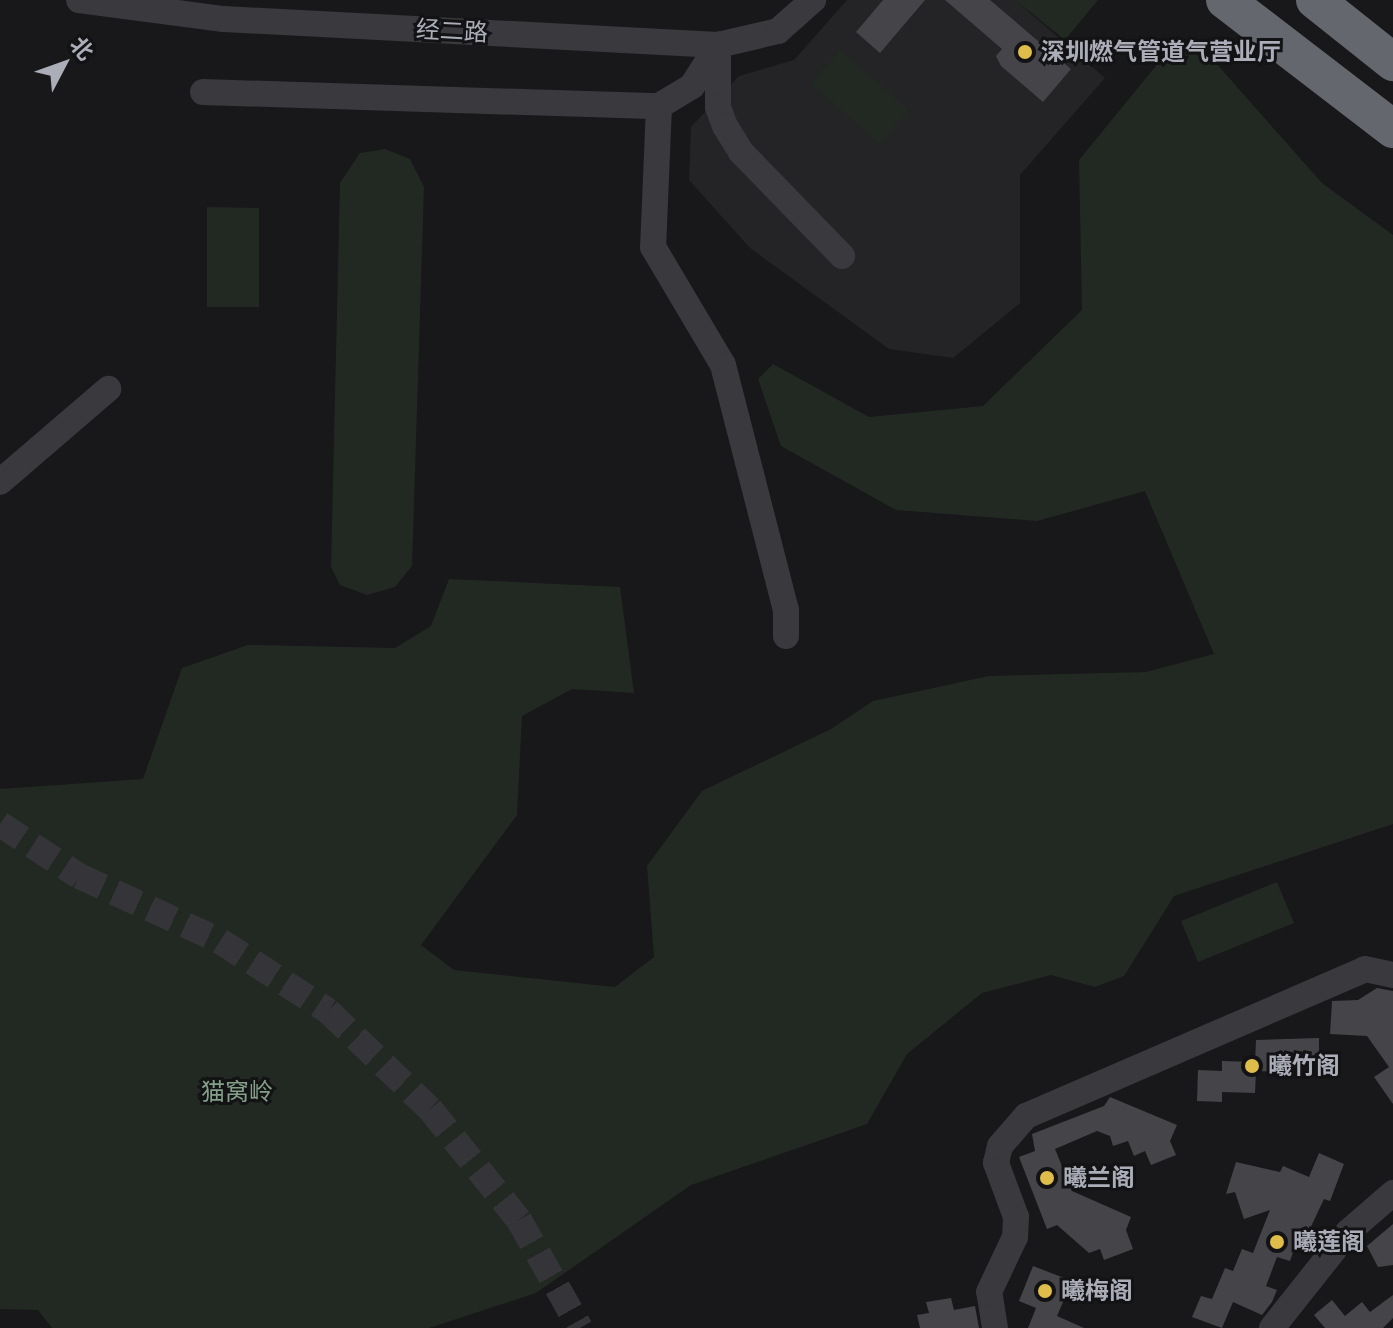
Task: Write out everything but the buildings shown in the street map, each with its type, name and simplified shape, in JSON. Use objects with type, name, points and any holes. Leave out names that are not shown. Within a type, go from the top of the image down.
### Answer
[{"type":"highway","points":[[1225,0],[1393,129]]},
{"type":"highway","points":[[1315,0],[1393,62]]},
{"type":"street","name":"经二路","points":[[79,0],[224,19],[718,45],[778,31],[813,0]]},
{"type":"street","points":[[203,92],[659,106],[692,86],[718,45]]},
{"type":"street","points":[[718,45],[718,107],[725,126],[741,152],[842,256]]},
{"type":"street","points":[[659,106],[653,247],[723,365],[786,610],[786,636]]},
{"type":"street","points":[[0,482],[108,389]]},
{"type":"street","points":[[995,1328],[989,1292],[1015,1237],[1016,1217],[996,1163],[1000,1146],[1026,1116],[1365,969],[1393,975]]},
{"type":"street","points":[[1272,1328],[1348,1232],[1393,1193]]},
{"type":"shaded area","points":[[847,0],[1015,0],[1105,78],[1020,175],[1020,303],[953,358],[889,349],[750,248],[689,180],[691,127],[739,76],[794,60]]},
{"type":"green space","points":[[1015,0],[1098,0],[1065,40]]},
{"type":"green space","name":"猫窝岭","points":[[1173,45],[1214,61],[1322,183],[1393,235],[1393,824],[1174,896],[1124,976],[1095,987],[1051,975],[982,993],[907,1054],[867,1124],[691,1185],[536,1293],[429,1328],[52,1328],[38,1310],[0,1309],[0,789],[143,779],[182,668],[248,645],[395,648],[431,626],[449,579],[620,587],[634,693],[572,689],[522,716],[517,815],[421,945],[454,970],[615,987],[654,957],[647,866],[702,791],[831,729],[873,701],[989,676],[1146,672],[1214,654],[1145,491],[1037,521],[896,510],[781,446],[758,379],[773,364],[869,417],[983,406],[1082,310],[1079,160]]},
{"type":"green space","points":[[840,50],[909,110],[880,144],[811,84]]},
{"type":"green space","points":[[385,149],[410,159],[424,187],[412,566],[395,587],[367,595],[340,585],[331,567],[340,183],[360,153]]},
{"type":"green space","points":[[207,207],[259,208],[259,307],[207,307]]},
{"type":"green space","points":[[1277,882],[1294,923],[1198,962],[1181,921]]},
{"type":"tunnel","points":[[0,824],[79,876],[220,941],[328,1011],[430,1109],[519,1220],[580,1328]]},
{"type":"place","name":"深圳燃气管道气营业厅","points":[[1025,52]]},
{"type":"place","name":"曦竹阁","points":[[1252,1066]]},
{"type":"place","name":"曦兰阁","points":[[1047,1178]]},
{"type":"place","name":"曦莲阁","points":[[1277,1242]]},
{"type":"place","name":"曦梅阁","points":[[1045,1291]]}]
